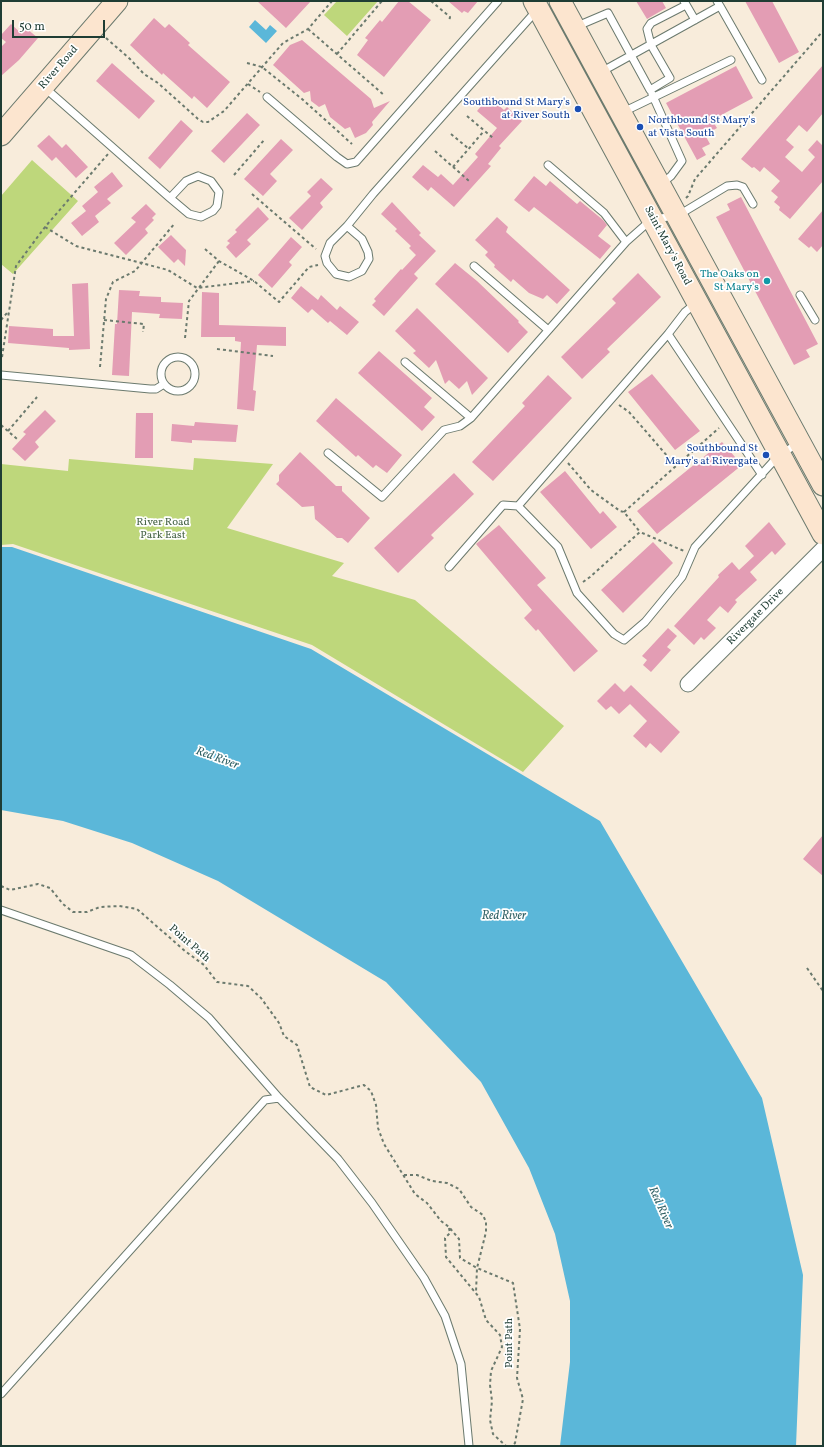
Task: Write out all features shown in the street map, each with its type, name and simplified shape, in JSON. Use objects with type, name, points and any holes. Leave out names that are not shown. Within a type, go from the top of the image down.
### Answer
[{"type":"main road","name":"River Road","points":[[1,135],[117,1]]},
{"type":"main road","name":"Saint Mary's Road","points":[[560,1],[660,184],[680,208],[823,485]]},
{"type":"main road","name":"Saint Mary's Road","points":[[536,5],[823,534]]},
{"type":"main road","points":[[569,65],[599,73]]},
{"type":"street","name":"Rivergate Drive","points":[[688,684],[823,549]]},
{"type":"lane","points":[[267,97],[337,157],[347,164],[356,162],[498,1]]},
{"type":"lane","points":[[650,90],[670,78],[651,45],[647,29],[651,23],[685,3],[695,20]]},
{"type":"lane","points":[[599,73],[631,57],[695,20],[719,3],[762,80]]},
{"type":"lane","points":[[347,226],[366,245],[368,252],[366,265],[356,275],[342,277],[336,274],[327,263],[326,249],[330,242],[347,226],[536,5]]},
{"type":"lane","points":[[574,27],[608,13],[650,90],[682,161],[670,176],[660,184]]},
{"type":"lane","points":[[621,113],[730,60]]},
{"type":"lane","points":[[44,86],[170,198],[189,214],[201,217],[213,211],[219,199],[216,186],[211,180],[198,176],[186,181],[170,198]]},
{"type":"lane","points":[[548,165],[604,213],[626,242]]},
{"type":"lane","points":[[328,453],[382,497],[444,430],[460,426],[470,418],[547,329],[626,242],[652,219],[680,208],[726,186],[737,185],[743,187],[753,204]]},
{"type":"lane","points":[[474,266],[547,329]]},
{"type":"lane","points":[[800,295],[815,320]]},
{"type":"lane","points":[[518,506],[563,456],[668,334],[685,312],[697,302]]},
{"type":"lane","points":[[668,334],[762,475]]},
{"type":"lane","points":[[174,357],[185,358],[193,366],[195,377],[193,382],[184,390],[173,390],[164,384],[160,373],[165,362],[169,359],[174,357]]},
{"type":"lane","points":[[405,362],[470,418]]},
{"type":"lane","points":[[1,375],[150,389],[156,389],[164,384]]},
{"type":"lane","points":[[449,567],[503,505],[518,506],[558,547],[574,588],[614,634],[624,640],[645,622],[682,577],[696,547],[780,454],[800,443]]},
{"type":"lane","points":[[1,910],[131,955],[209,1018],[280,1098],[338,1159],[372,1203],[424,1278],[445,1316],[461,1364],[469,1446]]},
{"type":"lane","points":[[1,1394],[265,1100],[280,1098]]},
{"type":"path","points":[[93,28],[130,59],[144,74],[158,83],[202,122],[208,122],[224,112],[288,39],[308,29],[332,1]]},
{"type":"path","points":[[337,54],[382,1]]},
{"type":"path","points":[[430,1],[450,17],[449,22]]},
{"type":"path","points":[[308,29],[384,95]]},
{"type":"path","points":[[680,208],[688,196],[695,179],[823,31]]},
{"type":"path","points":[[247,63],[262,67],[302,99],[352,144]]},
{"type":"path","points":[[248,84],[267,97]]},
{"type":"path","points":[[467,116],[493,138]]},
{"type":"path","points":[[453,167],[484,131]]},
{"type":"path","points":[[451,134],[469,149]]},
{"type":"path","points":[[234,175],[265,140]]},
{"type":"path","points":[[2,357],[16,266],[45,227],[113,147]]},
{"type":"path","points":[[435,152],[469,181]]},
{"type":"path","points":[[252,194],[316,249]]},
{"type":"path","points":[[100,367],[106,299],[113,282],[135,271],[175,223]]},
{"type":"path","points":[[45,227],[76,246],[168,270],[197,288],[254,281]]},
{"type":"path","points":[[205,249],[219,261],[254,281],[279,302],[309,267],[327,263]]},
{"type":"path","points":[[185,338],[189,301],[197,288],[219,261]]},
{"type":"path","points":[[1,320],[8,313]]},
{"type":"path","points":[[104,320],[144,324],[143,332]]},
{"type":"path","points":[[217,349],[273,356]]},
{"type":"path","points":[[8,431],[37,397]]},
{"type":"path","points":[[612,399],[629,412],[676,466]]},
{"type":"path","points":[[624,512],[726,422]]},
{"type":"path","points":[[1,425],[17,439]]},
{"type":"path","points":[[563,456],[591,490],[620,511],[624,512],[640,532],[692,554]]},
{"type":"path","points":[[574,588],[590,577],[640,532]]},
{"type":"path","name":"Point Path","points":[[1,886],[10,890],[38,884],[50,888],[63,904],[74,912],[87,912],[100,907],[119,906],[136,909],[185,951],[204,965],[217,982],[248,986],[261,998],[279,1023],[284,1036],[297,1045],[310,1086],[326,1095],[364,1085],[371,1092],[376,1105],[378,1128],[384,1144],[398,1169],[404,1175],[415,1194],[427,1203],[441,1221],[449,1227],[459,1239],[460,1258],[478,1268],[513,1283],[520,1329],[517,1378],[524,1399],[515,1443],[512,1446]]},
{"type":"path","points":[[807,968],[823,991]]},
{"type":"path","points":[[404,1175],[417,1175],[432,1181],[447,1183],[459,1189],[471,1208],[483,1215],[486,1222],[486,1232],[478,1268],[476,1293]]},
{"type":"path","name":"Point Path","points":[[449,1227],[450,1233],[445,1238],[446,1257],[480,1297],[486,1320],[500,1335],[502,1347],[490,1371],[492,1401],[490,1420],[493,1434],[506,1446]]},
{"type":"green space","points":[[337,1],[378,1],[347,36],[324,15]]},
{"type":"green space","points":[[32,160],[78,201],[13,274],[1,264],[1,196]]},
{"type":"green space","name":"River Road Park East","points":[[194,458],[273,464],[227,528],[344,563],[332,576],[415,600],[564,726],[523,772],[312,645],[13,544],[1,545],[1,464],[68,471],[69,459],[193,470]]},
{"type":"water","points":[[255,20],[266,30],[270,25],[277,31],[266,43],[249,27]]},
{"type":"water","name":"Red River","points":[[1,547],[12,547],[311,649],[600,821],[762,1098],[803,1275],[796,1446],[560,1446],[570,1362],[570,1301],[555,1234],[529,1168],[481,1082],[386,982],[218,881],[132,843],[63,821],[1,810]]},
{"type":"building","points":[[257,1],[311,1],[286,28]]},
{"type":"building","points":[[399,1],[408,1],[431,20],[384,77],[357,55],[368,40],[365,38],[380,20],[382,22]]},
{"type":"building","points":[[448,1],[478,1],[468,13],[464,11],[462,13]]},
{"type":"building","points":[[636,1],[662,1],[666,8],[647,19]]},
{"type":"building","points":[[745,1],[772,1],[799,52],[779,63]]},
{"type":"building","points":[[154,18],[165,28],[169,24],[190,43],[188,45],[230,82],[207,108],[194,96],[192,99],[163,73],[162,75],[130,45]]},
{"type":"building","points":[[11,24],[22,34],[26,28],[38,38],[19,60],[1,76],[1,47],[6,42],[1,38],[1,35]]},
{"type":"building","points":[[302,40],[371,99],[374,108],[390,101],[372,122],[373,125],[366,133],[355,138],[350,127],[345,129],[330,117],[325,104],[319,107],[311,101],[310,91],[304,93],[273,65],[290,45]]},
{"type":"building","points":[[112,63],[155,101],[139,119],[96,81]]},
{"type":"building","points":[[823,65],[823,113],[807,132],[799,125],[786,140],[794,147],[785,157],[802,172],[815,157],[808,150],[817,140],[823,146],[823,181],[790,219],[779,210],[780,207],[774,202],[778,197],[771,191],[780,181],[764,167],[760,172],[754,167],[752,168],[741,159]]},
{"type":"building","points":[[736,66],[753,98],[712,120],[717,128],[705,135],[710,144],[702,148],[706,155],[697,160],[666,103]]},
{"type":"building","points":[[489,97],[504,110],[507,107],[522,121],[499,146],[501,148],[488,164],[491,166],[454,207],[431,187],[428,191],[412,177],[423,165],[438,177],[441,174],[453,185],[478,157],[475,154],[497,128],[477,111]]},
{"type":"building","points":[[247,113],[260,125],[224,163],[211,151]]},
{"type":"building","points":[[181,120],[193,131],[160,169],[148,158]]},
{"type":"building","points":[[49,135],[62,148],[66,144],[88,167],[76,178],[56,157],[52,161],[37,146]]},
{"type":"building","points":[[281,139],[293,150],[270,174],[277,181],[263,196],[244,179]]},
{"type":"building","points":[[112,172],[123,186],[107,199],[111,203],[95,216],[99,222],[82,236],[71,223],[86,211],[82,206],[98,192],[94,187]]},
{"type":"building","points":[[534,176],[546,186],[550,181],[577,204],[580,201],[607,225],[598,236],[611,246],[600,259],[534,207],[529,212],[514,200]]},
{"type":"building","points":[[321,178],[333,189],[320,203],[323,207],[302,230],[289,218],[311,196],[307,192]]},
{"type":"building","name":"The Oaks on St Mary's","points":[[741,197],[818,344],[806,350],[810,357],[794,365],[716,217],[730,210],[727,204]]},
{"type":"building","points":[[392,202],[421,233],[419,235],[436,251],[414,274],[418,278],[384,316],[372,305],[376,301],[374,299],[416,255],[409,248],[411,246],[395,231],[397,229],[381,214]]},
{"type":"building","points":[[146,204],[156,214],[152,218],[154,220],[145,229],[148,233],[126,255],[114,243],[136,222],[131,218]]},
{"type":"building","points":[[258,207],[269,219],[247,240],[251,244],[236,258],[226,247],[230,243],[227,241],[237,232],[235,230]]},
{"type":"building","points":[[823,210],[823,245],[817,252],[811,246],[809,248],[798,239]]},
{"type":"building","points":[[497,217],[508,227],[506,232],[570,290],[557,304],[547,295],[543,299],[529,293],[513,279],[511,282],[494,267],[495,265],[485,255],[488,252],[475,240]]},
{"type":"building","points":[[171,235],[186,250],[185,266],[178,259],[174,263],[158,247]]},
{"type":"building","points":[[291,237],[302,247],[289,262],[292,265],[272,288],[258,275]]},
{"type":"building","points":[[455,263],[477,281],[519,321],[518,322],[528,332],[508,353],[435,284]]},
{"type":"building","points":[[638,273],[661,297],[607,349],[610,352],[582,379],[561,357],[616,303],[612,299]]},
{"type":"building","points":[[88,283],[90,349],[69,350],[69,348],[8,343],[9,326],[53,329],[53,336],[74,336],[72,284]]},
{"type":"building","points":[[301,286],[318,300],[321,295],[337,310],[340,306],[359,322],[347,335],[330,321],[328,323],[312,309],[308,313],[291,298]]},
{"type":"building","points":[[119,290],[140,291],[139,296],[161,297],[161,302],[183,303],[182,319],[159,318],[160,314],[132,312],[129,376],[112,375]]},
{"type":"building","points":[[202,292],[219,293],[219,325],[286,327],[286,346],[257,345],[253,390],[256,391],[254,411],[237,409],[241,342],[235,341],[235,337],[201,337]]},
{"type":"building","points":[[417,308],[488,378],[472,395],[467,381],[459,389],[449,380],[445,384],[436,360],[429,368],[413,353],[416,351],[395,331]]},
{"type":"building","points":[[379,351],[432,398],[424,407],[435,417],[422,431],[358,373]]},
{"type":"building","points":[[652,374],[700,431],[675,450],[628,392]]},
{"type":"building","points":[[548,375],[572,398],[493,481],[472,462],[525,406],[522,403]]},
{"type":"building","points":[[336,398],[402,455],[387,473],[376,465],[373,468],[358,455],[356,457],[316,421]]},
{"type":"building","points":[[45,410],[56,421],[35,442],[39,447],[25,461],[12,449],[26,434],[23,432]]},
{"type":"building","points":[[136,413],[153,413],[153,458],[135,458]]},
{"type":"building","points":[[195,422],[238,425],[236,442],[192,440],[192,443],[171,441],[172,424],[194,426]]},
{"type":"building","points":[[722,442],[742,465],[657,534],[637,511]]},
{"type":"building","points":[[300,452],[336,486],[342,486],[342,491],[370,518],[348,543],[342,538],[337,538],[315,519],[314,506],[302,507],[276,484],[279,481],[279,475]]},
{"type":"building","points":[[565,471],[600,514],[603,511],[617,527],[591,549],[540,492]]},
{"type":"building","points":[[454,473],[474,494],[431,535],[434,538],[398,573],[374,548]]},
{"type":"building","points":[[769,522],[786,544],[775,555],[772,551],[750,572],[757,580],[735,600],[737,602],[728,613],[720,606],[707,620],[716,628],[704,640],[701,637],[694,645],[674,626],[719,577],[718,575],[732,562],[739,570],[754,556],[745,546]]},
{"type":"building","points":[[499,525],[546,578],[537,585],[598,651],[574,672],[538,629],[536,631],[524,618],[532,610],[476,544]]},
{"type":"building","points":[[653,542],[673,563],[623,613],[601,590]]},
{"type":"building","points":[[668,628],[677,636],[667,647],[671,650],[651,672],[643,665],[647,660],[642,656]]},
{"type":"building","points":[[615,683],[624,692],[631,685],[680,732],[661,753],[650,743],[646,748],[633,736],[647,721],[630,704],[619,714],[611,706],[606,710],[597,701]]},
{"type":"building","points":[[823,835],[823,876],[803,859]]},
{"type":"place","name":"Southbound St Mary's at River South","points":[[578,109]]},
{"type":"place","name":"Northbound St Mary's at Vista South","points":[[640,127]]},
{"type":"place","name":"The Oaks on St Mary's","points":[[767,281]]},
{"type":"place","name":"Southbound St Mary's at Rivergate","points":[[766,455]]}]
